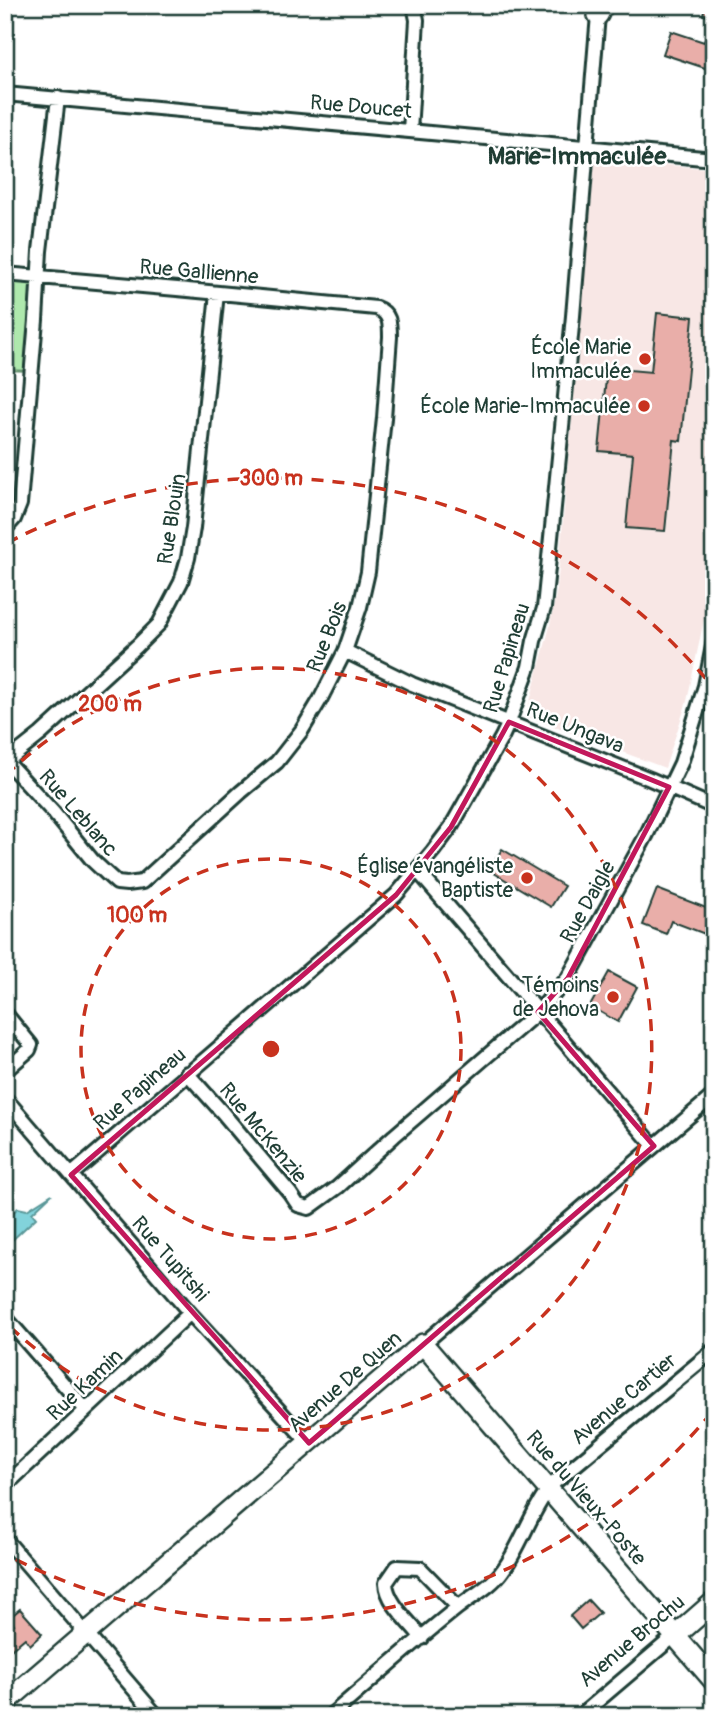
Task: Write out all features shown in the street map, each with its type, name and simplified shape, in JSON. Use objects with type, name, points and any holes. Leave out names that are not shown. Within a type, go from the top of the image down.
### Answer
[{"type":"street","points":[[410,131],[418,20],[414,5]]},
{"type":"street","name":"Rue Papineau","points":[[71,1175],[396,895],[451,827],[509,722],[530,667],[534,641],[544,608],[599,8]]},
{"type":"street","name":"Rue Doucet","points":[[5,94],[714,159]]},
{"type":"street","points":[[5,529],[14,519],[20,504],[40,251],[58,98]]},
{"type":"street","name":"Rue Gallienne","points":[[5,274],[376,308],[387,316]]},
{"type":"street","name":"Rue Blouin","points":[[6,760],[41,734],[159,624],[181,582],[193,528],[217,293]]},
{"type":"street","name":"Rue Bois","points":[[127,884],[142,882],[277,762],[302,730],[345,651],[360,607],[368,572],[384,418],[390,337],[390,321],[387,316]]},
{"type":"street","name":"Rue Daigle","points":[[313,1206],[538,1012],[568,978],[646,836],[681,763],[705,686],[714,640]]},
{"type":"street","name":"Rue Ungava","points":[[345,651],[412,684],[714,807]]},
{"type":"street","name":"Rue Leblanc","points":[[6,760],[93,861],[117,883],[127,884]]},
{"type":"street","points":[[417,870],[654,1146]]},
{"type":"street","points":[[5,1013],[31,1045],[29,1050],[5,1071]]},
{"type":"street","name":"Rue McKenzie","points":[[187,1073],[231,1122],[298,1205],[309,1208],[313,1206]]},
{"type":"street","name":"Avenue De Quen","points":[[5,1703],[714,1095]]},
{"type":"street","name":"Rue Tupitshi","points":[[5,1098],[190,1313],[309,1443]]},
{"type":"street","name":"Rue Kamin","points":[[5,1486],[190,1313]]},
{"type":"street","points":[[5,1317],[86,1410]]},
{"type":"street","name":"Rue du Vieux-Poste","points":[[423,1345],[678,1633],[714,1681]]},
{"type":"street","name":"Avenue Cartier","points":[[330,1716],[502,1572],[548,1489],[714,1350]]},
{"type":"street","points":[[5,1539],[157,1716]]},
{"type":"street","points":[[422,1638],[387,1593],[386,1583],[397,1567],[420,1568],[458,1607]]},
{"type":"street","name":"Avenue Brochu","points":[[580,1716],[714,1602]]},
{"type":"highlighted area","points":[[509,722],[669,787],[568,978],[538,1012],[654,1146],[309,1443],[71,1175],[396,895],[451,827]]},
{"type":"shaded area","name":"École Marie Immaculée","points":[[595,159],[714,169],[714,549],[708,600],[687,701],[665,768],[526,716],[557,589]]},
{"type":"green space","points":[[5,275],[42,278],[31,371],[5,370]]},
{"type":"water","points":[[52,1194],[32,1213],[36,1218],[10,1242],[5,1240],[5,1219],[18,1208],[27,1210]]},
{"type":"building","points":[[705,5],[714,5],[714,28],[709,27],[713,17],[703,15]]},
{"type":"building","points":[[709,27],[714,28],[714,71],[663,54],[671,31],[704,42]]},
{"type":"building","name":"École Marie-Immaculée","points":[[657,313],[693,317],[681,441],[674,440],[665,531],[626,528],[633,454],[599,451],[607,368],[651,372]]},
{"type":"building","name":"Église évangéliste Baptiste","points":[[502,849],[564,886],[551,907],[489,870]]},
{"type":"building","points":[[657,889],[714,911],[705,934],[671,921],[666,934],[643,925]]},
{"type":"building","name":"Témoins de Jehova","points":[[609,972],[637,987],[618,1022],[590,1006]]},
{"type":"building","points":[[588,1600],[600,1613],[581,1629],[570,1616]]},
{"type":"building","points":[[20,1609],[42,1634],[30,1645],[25,1638],[5,1655],[5,1631],[14,1624],[9,1618]]},
{"type":"place","name":"École Marie Immaculée","points":[[645,359]]},
{"type":"place","name":"École Marie-Immaculée","points":[[644,406]]},
{"type":"place","name":"Église évangéliste Baptiste","points":[[527,878]]},
{"type":"place","name":"Témoins de Jehova","points":[[613,997]]},
{"type":"district","name":"Marie-Immaculée","points":[[577,156]]}]
